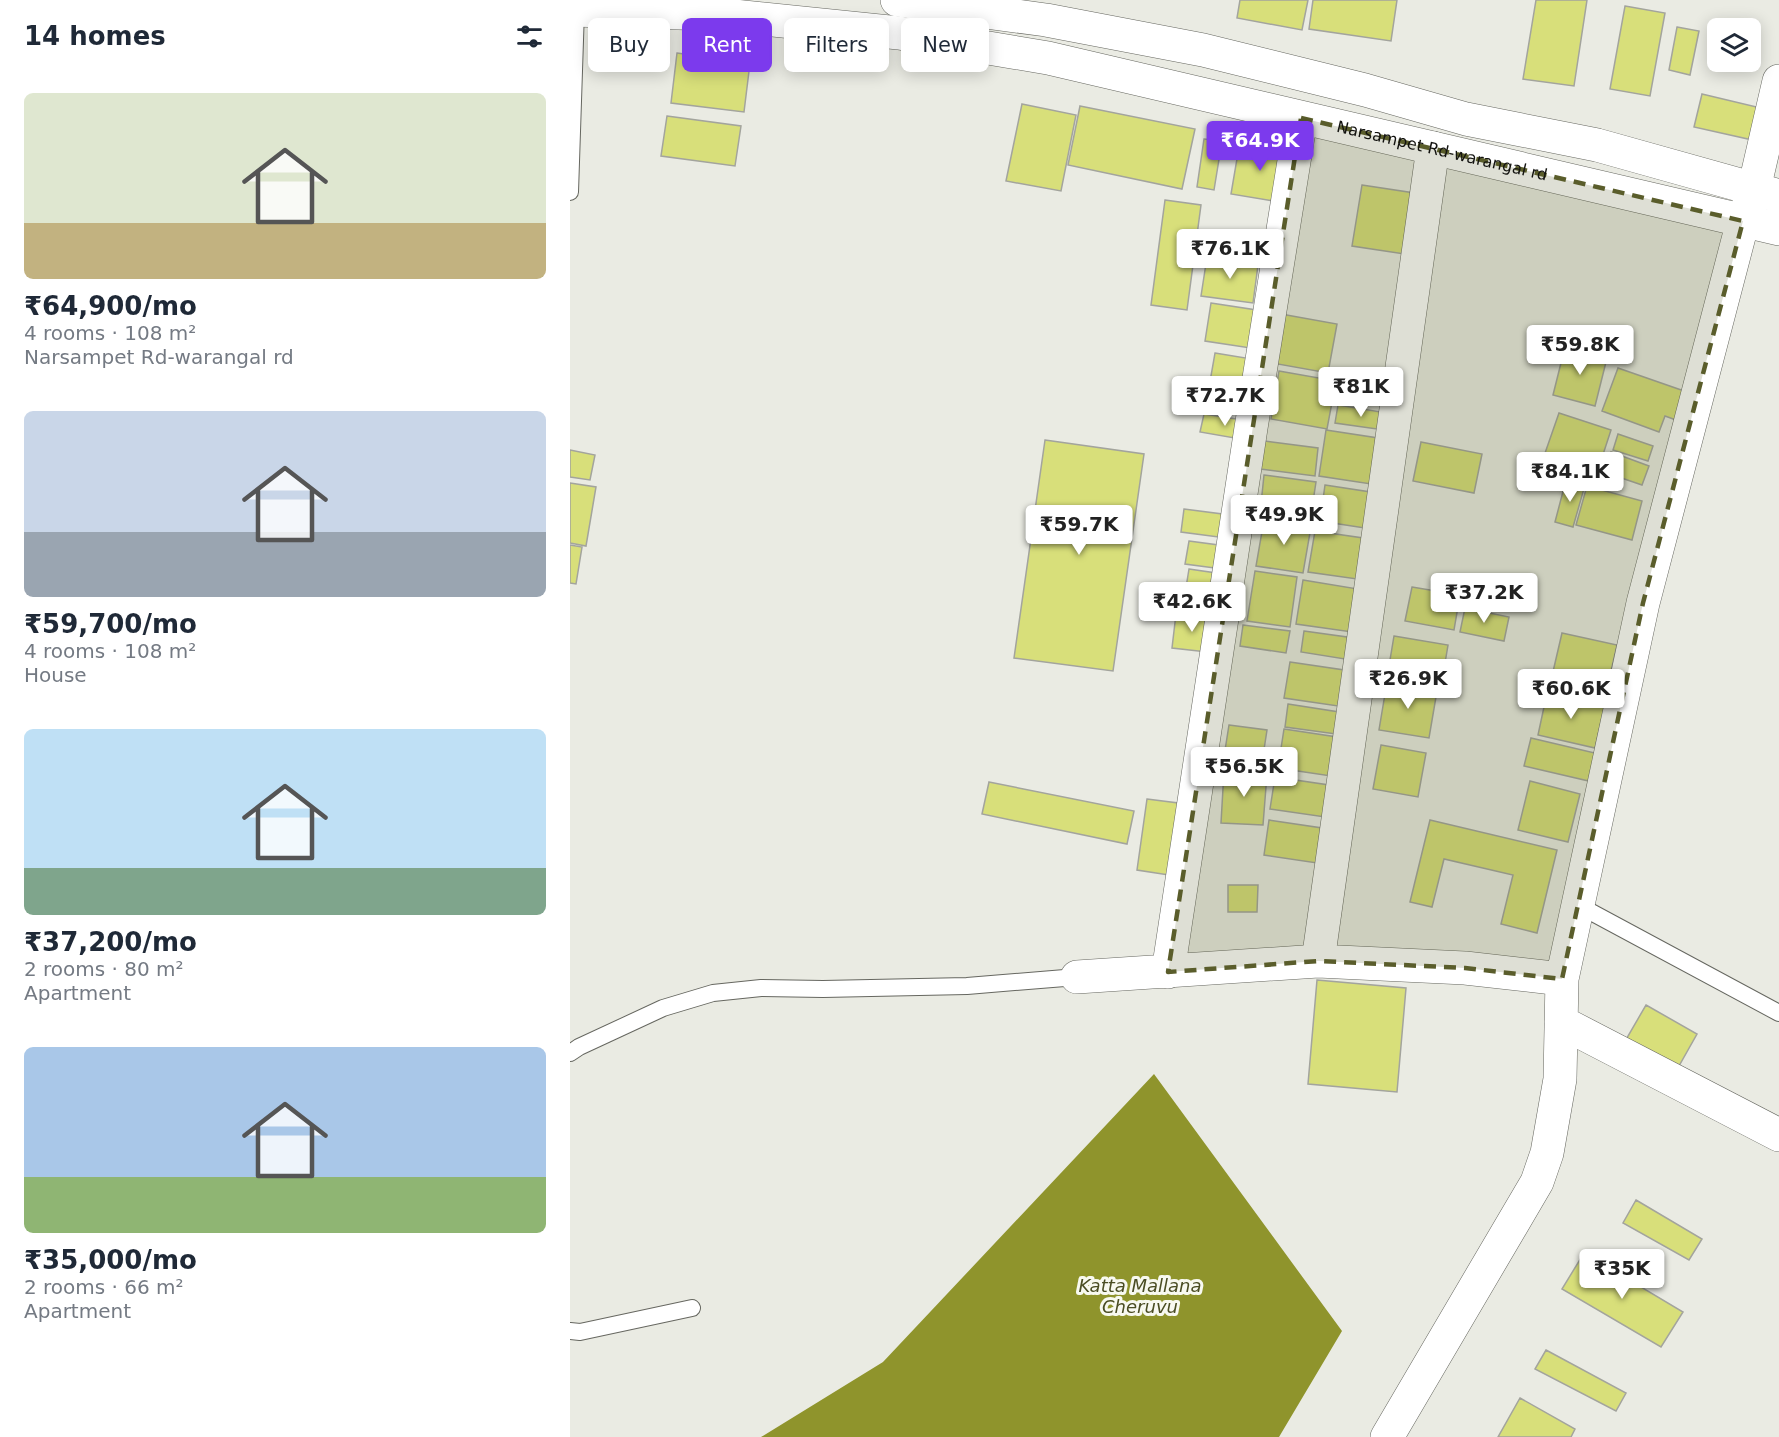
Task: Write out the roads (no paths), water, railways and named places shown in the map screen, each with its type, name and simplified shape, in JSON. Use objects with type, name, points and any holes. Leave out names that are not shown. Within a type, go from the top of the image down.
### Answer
[{"type":"street","points":[[897,0],[1046,20],[1203,50],[1365,90],[1466,119],[1598,145],[1766,192]]},
{"type":"street","name":"Narsampet Rd-warangal rd","points":[[573,10],[715,14],[899,33],[1048,58],[1779,229]]},
{"type":"street","points":[[1387,1437],[1537,1182],[1547,1153],[1560,1079],[1562,979],[1643,603],[1743,221],[1766,192],[1779,81]]},
{"type":"street","points":[[1168,972],[1301,118]]},
{"type":"street","points":[[1318,961],[1432,148]]},
{"type":"street","points":[[1077,976],[1318,961],[1465,968],[1562,979]]},
{"type":"street","points":[[1561,1023],[1779,1135]]},
{"type":"lane","points":[[570,192],[573,10]]},
{"type":"lane","points":[[1578,905],[1779,1013]]},
{"type":"lane","points":[[570,1053],[663,1008],[713,993],[761,988],[967,986],[1077,976]]},
{"type":"lane","points":[[570,1331],[580,1332],[692,1308]]},
{"type":"water","name":"Katta Mallana Cheruvu","points":[[1154,1074],[1342,1331],[1279,1437],[761,1437],[883,1362]]}]
